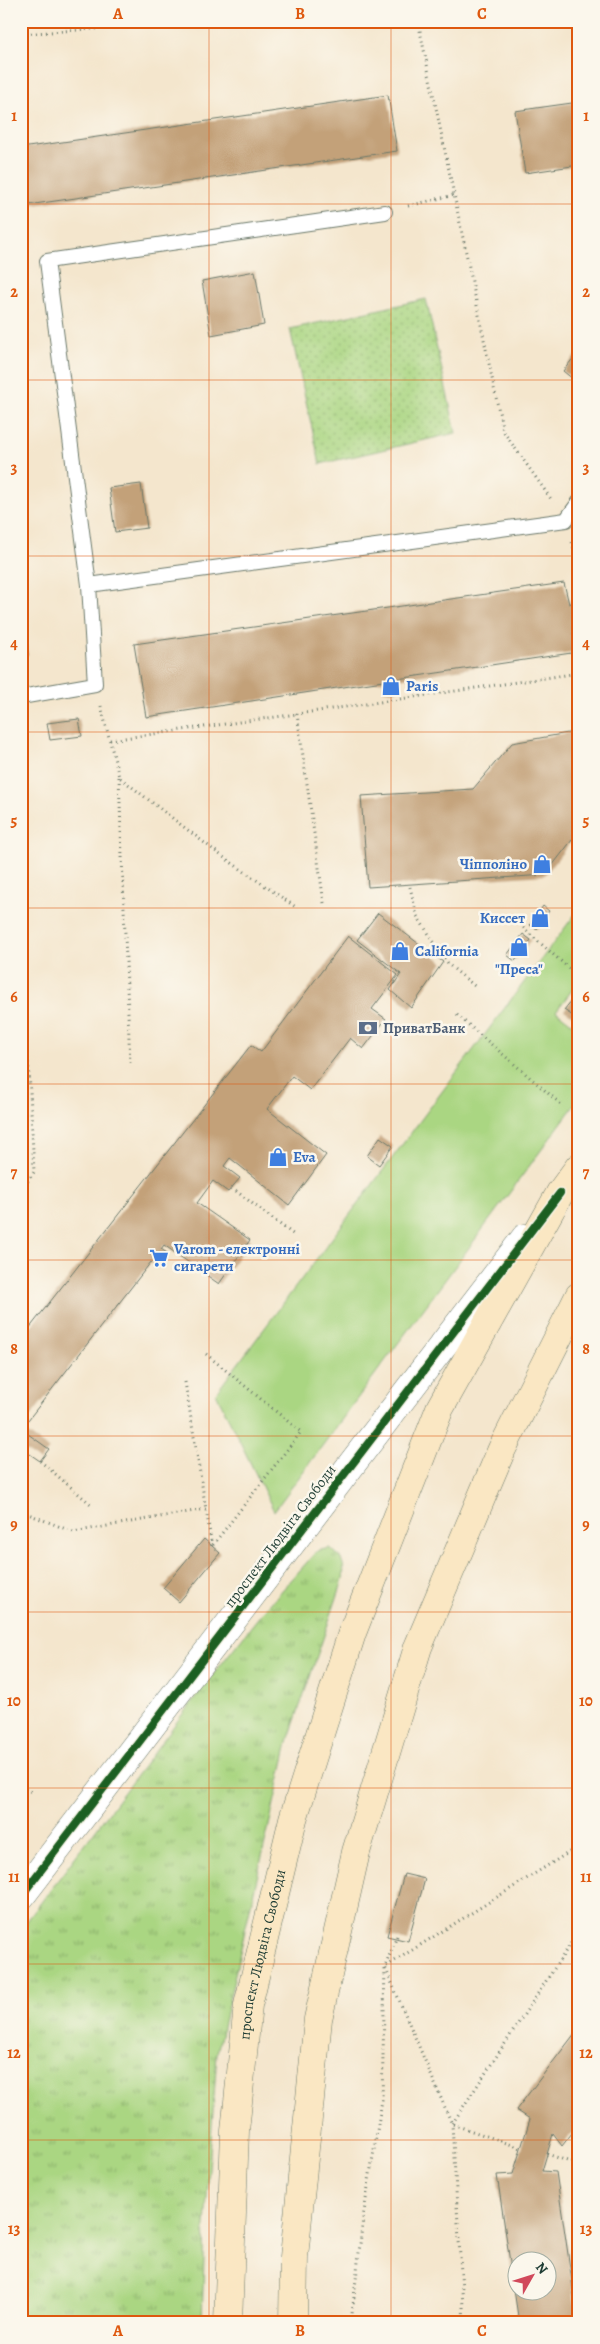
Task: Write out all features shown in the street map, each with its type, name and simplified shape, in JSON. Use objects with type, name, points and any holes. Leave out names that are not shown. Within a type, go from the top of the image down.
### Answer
[{"type":"main road","name":"проспект Людвіга Свободи","points":[[228,2323],[234,2131],[248,2006],[293,1819],[352,1632],[440,1408],[560,1193],[579,1167]]},
{"type":"main road","points":[[293,2323],[295,2248],[318,2019],[356,1852],[418,1647],[502,1449],[579,1296]]},
{"type":"street","name":"проспект Людвіга Свободи","points":[[21,1896],[560,1193]]},
{"type":"lane","points":[[21,697],[95,684],[89,585],[47,261],[385,212]]},
{"type":"lane","points":[[89,585],[566,520],[579,502]]},
{"type":"path","points":[[21,34],[149,25],[172,21]]},
{"type":"path","points":[[418,21],[503,431],[566,520],[579,566]]},
{"type":"path","points":[[385,212],[454,195]]},
{"type":"path","points":[[110,740],[579,673]]},
{"type":"path","points":[[95,684],[119,776],[130,1065]]},
{"type":"path","points":[[296,714],[324,903]]},
{"type":"path","points":[[119,776],[219,854],[298,908]]},
{"type":"path","points":[[410,886],[416,916],[449,965],[477,988]]},
{"type":"path","points":[[523,928],[579,977]]},
{"type":"path","points":[[21,1013],[29,1070],[34,1172],[21,1192]]},
{"type":"path","points":[[457,1015],[562,1105]]},
{"type":"path","points":[[236,1191],[294,1236]]},
{"type":"path","points":[[185,1382],[212,1546],[301,1432],[206,1354]]},
{"type":"path","points":[[40,1460],[93,1506]]},
{"type":"path","points":[[21,1511],[74,1532],[206,1509]]},
{"type":"path","points":[[21,1786],[33,1793]]},
{"type":"path","points":[[385,1967],[579,1846]]},
{"type":"path","points":[[452,2124],[579,1931]]},
{"type":"path","points":[[351,2323],[363,2218],[382,2100],[385,1967],[397,1936]]},
{"type":"path","points":[[385,1967],[452,2124],[464,2323]]},
{"type":"path","points":[[452,2124],[522,2148]]},
{"type":"path","points":[[547,2154],[579,2165]]},
{"type":"green space","points":[[426,299],[456,433],[320,464],[290,329]]},
{"type":"green space","points":[[579,909],[579,981],[556,1011],[579,1029],[579,1099],[274,1511],[216,1393]]},
{"type":"green space","points":[[330,1548],[338,1555],[342,1562],[344,1570],[343,1580],[289,1738],[217,2053],[205,2226],[202,2323],[21,2323],[21,1929],[203,1687],[261,1614],[317,1551]]},
{"type":"building","points":[[388,95],[397,151],[21,206],[21,148]]},
{"type":"building","points":[[579,102],[579,165],[525,173],[515,111]]},
{"type":"building","points":[[255,271],[264,325],[211,335],[202,281]]},
{"type":"building","points":[[579,351],[579,384],[563,371]]},
{"type":"building","points":[[141,484],[147,528],[115,532],[109,488]]},
{"type":"building","points":[[564,583],[569,604],[579,599],[579,630],[573,633],[578,652],[397,679],[398,690],[384,691],[383,681],[146,717],[134,644]]},
{"type":"building","points":[[21,615],[28,655],[21,656]]},
{"type":"building","points":[[79,719],[82,736],[50,740],[47,723]]},
{"type":"building","points":[[579,731],[579,831],[545,875],[368,887],[361,796],[473,789],[512,743]]},
{"type":"building","name":"Киссет","points":[[543,906],[549,911],[537,929],[530,925]]},
{"type":"building","name":"California","points":[[378,913],[443,962],[411,1008],[390,990],[401,974],[357,940]]},
{"type":"building","name":"\"Преса\"","points":[[523,934],[531,940],[515,961],[507,955]]},
{"type":"building","points":[[348,936],[398,975],[372,1009],[386,1019],[363,1049],[350,1038],[310,1090],[292,1076],[267,1109],[326,1155],[289,1205],[230,1158],[224,1166],[240,1178],[228,1192],[213,1181],[197,1203],[250,1240],[219,1284],[164,1245],[161,1249],[167,1253],[156,1267],[151,1262],[21,1429],[21,1339],[251,1045],[261,1052]]},
{"type":"building","points":[[579,991],[579,1020],[564,1010]]},
{"type":"building","points":[[380,1137],[393,1146],[379,1165],[367,1156]]},
{"type":"building","points":[[21,1429],[49,1449],[40,1461],[21,1448]]},
{"type":"building","points":[[204,1539],[220,1553],[179,1602],[163,1588]]},
{"type":"building","points":[[404,1874],[425,1879],[408,1941],[387,1936]]},
{"type":"building","points":[[579,2028],[579,2124],[562,2146],[553,2134],[542,2171],[556,2172],[578,2323],[519,2323],[516,2302],[558,2302],[558,2252],[508,2252],[497,2175],[513,2174],[530,2119],[516,2110]]},
{"type":"cycle path","points":[[21,1896],[560,1193]]},
{"type":"place","name":"Paris","points":[[391,686]]},
{"type":"place","name":"Чіпполіно","points":[[542,864]]},
{"type":"place","name":"Киссет","points":[[540,918]]},
{"type":"place","name":"\"Преса\"","points":[[519,947]]},
{"type":"place","name":"California","points":[[400,951]]},
{"type":"place","name":"ПриватБанк","points":[[368,1028]]},
{"type":"place","name":"Eva","points":[[278,1157]]},
{"type":"place","name":"Varom - електронні сигарети","points":[[159,1258]]}]
